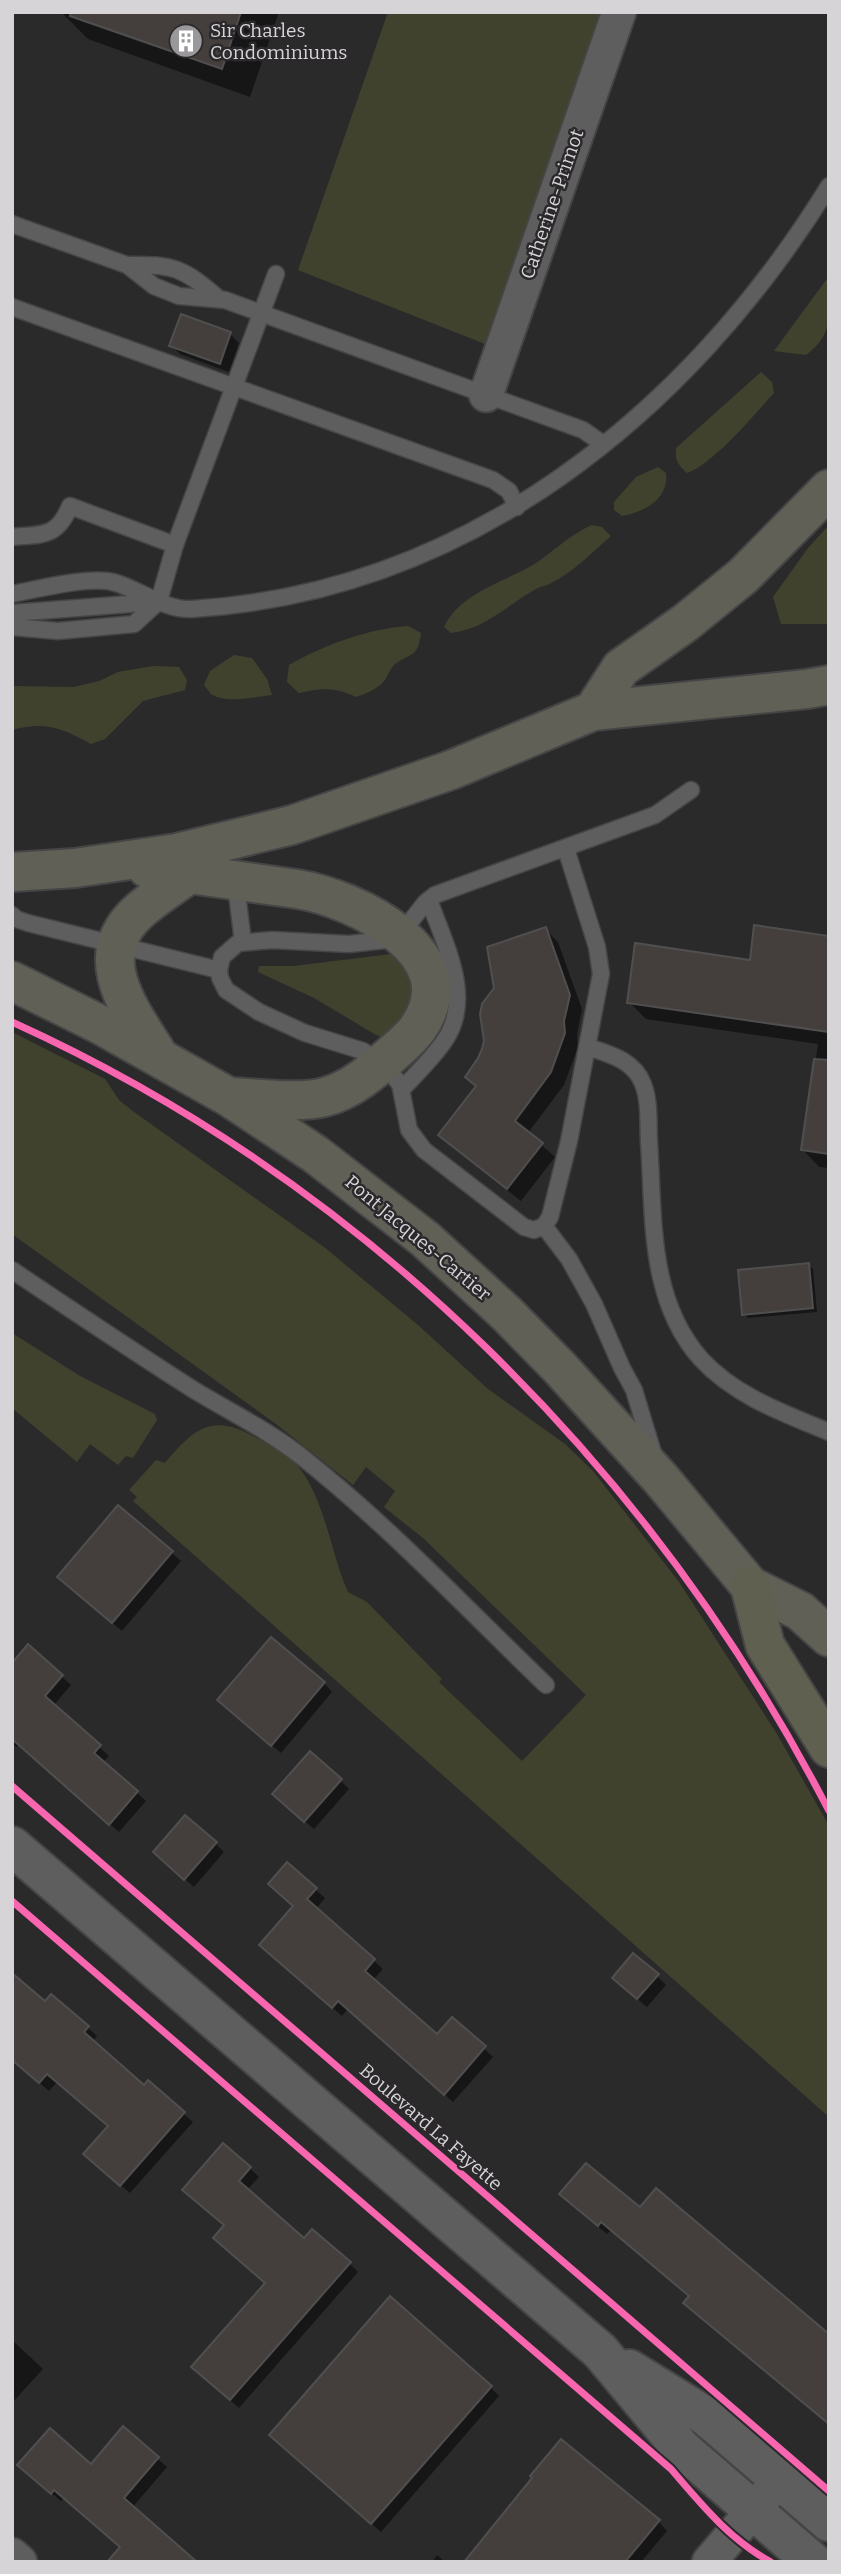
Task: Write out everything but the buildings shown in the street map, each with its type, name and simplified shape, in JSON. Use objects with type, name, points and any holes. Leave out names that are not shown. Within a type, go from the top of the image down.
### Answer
[{"type":"highway","points":[[750,1586],[765,1645],[829,1748]]},
{"type":"main road","points":[[593,711],[621,668],[685,623],[743,576],[829,489]]},
{"type":"main road","points":[[159,1056],[122,992],[114,965],[117,945],[124,928],[140,910],[189,874],[235,860],[292,825],[430,778],[593,711],[807,689],[829,684]]},
{"type":"main road","points":[[12,872],[110,863],[235,860],[363,910],[400,935],[425,968],[429,998],[418,1028],[392,1076],[360,1080],[324,1097],[229,1097]]},
{"type":"main road","points":[[110,863],[189,874]]},
{"type":"main road","name":"Pont Jacques-Cartier","points":[[12,981],[159,1056],[229,1097],[315,1154],[425,1240],[530,1336],[661,1479],[750,1586]]},
{"type":"main road","points":[[750,1586],[800,1611],[829,1637]]},
{"type":"street","name":"Catherine-Primot","points":[[486,395],[619,12]]},
{"type":"street","points":[[12,1846],[600,2351],[707,2417],[829,2522]]},
{"type":"street","points":[[600,2351],[680,2446],[813,2562]]},
{"type":"street","points":[[709,2562],[779,2479]]},
{"type":"street","points":[[12,2555],[20,2562]]},
{"type":"lane","points":[[12,594],[55,585],[107,581],[159,601],[191,609],[267,600],[328,588],[412,558],[517,507],[558,481],[662,394],[726,327],[781,259],[829,186]]},
{"type":"lane","points":[[12,224],[127,265],[154,286],[180,296],[218,298],[262,313],[583,430],[603,444]]},
{"type":"lane","points":[[127,265],[166,265],[192,276],[218,298]]},
{"type":"lane","points":[[12,627],[58,631],[134,624],[159,601],[175,545],[275,275]]},
{"type":"lane","points":[[12,307],[493,480],[509,491],[517,507]]},
{"type":"lane","points":[[12,537],[57,529],[70,506],[175,545]]},
{"type":"lane","points":[[12,613],[159,601]]},
{"type":"lane","points":[[566,849],[597,947],[600,983],[566,1153],[550,1217],[544,1226],[534,1230],[524,1227],[424,1150],[410,1130],[392,1076],[363,1051],[304,1033],[259,1012],[226,990],[219,971],[226,951],[243,942],[272,940],[349,944],[386,940],[400,935],[429,900],[444,891],[655,815],[691,790]]},
{"type":"lane","points":[[235,860],[243,942]]},
{"type":"lane","points":[[392,1076],[446,1040],[458,1009],[454,975],[429,900]]},
{"type":"lane","points":[[12,915],[16,919],[219,971]]},
{"type":"lane","points":[[588,1047],[608,1053],[629,1064],[643,1084],[648,1116],[660,1278],[672,1312],[687,1340],[701,1358],[735,1388],[755,1400],[829,1432]]},
{"type":"lane","points":[[544,1226],[581,1279],[634,1390],[661,1479]]},
{"type":"lane","points":[[12,1270],[141,1356],[243,1417],[302,1457],[409,1552],[546,1685]]},
{"type":"green space","points":[[388,12],[606,12],[490,346],[298,270]]},
{"type":"green space","points":[[829,276],[829,320],[816,347],[806,355],[774,351]]},
{"type":"green space","points":[[761,372],[772,382],[774,393],[721,450],[687,473],[678,462],[676,448]]},
{"type":"green space","points":[[658,467],[666,473],[666,482],[653,503],[622,516],[614,510],[614,502],[636,477]]},
{"type":"green space","points":[[592,525],[602,527],[611,536],[567,573],[475,627],[451,633],[444,627],[451,615],[471,597],[533,565]]},
{"type":"green space","points":[[829,525],[829,624],[781,624],[773,597],[808,548]]},
{"type":"green space","points":[[408,626],[421,633],[418,647],[394,665],[379,686],[368,692],[356,697],[328,689],[299,693],[287,682],[289,665],[317,651],[362,634]]},
{"type":"green space","points":[[234,655],[252,658],[267,679],[272,695],[224,699],[211,694],[204,685],[210,671]]},
{"type":"green space","points":[[153,666],[179,667],[187,680],[185,690],[143,701],[105,739],[91,744],[62,730],[44,726],[12,730],[12,686],[74,687],[99,681],[118,672]]},
{"type":"green space","points":[[391,954],[407,973],[413,997],[409,1013],[386,1038],[376,1035],[314,998],[258,972],[259,966],[294,966]]},
{"type":"green space","points":[[12,1032],[105,1079],[119,1100],[134,1112],[324,1247],[418,1325],[488,1389],[565,1444],[593,1471],[679,1582],[777,1734],[829,1826],[829,2117],[133,1501],[137,1497],[129,1490],[156,1460],[165,1463],[182,1444],[200,1430],[220,1425],[245,1432],[281,1451],[302,1472],[319,1504],[348,1592],[367,1602],[442,1679],[439,1682],[522,1761],[586,1695],[423,1538],[384,1507],[395,1491],[366,1467],[353,1485],[276,1424],[12,1234]]},
{"type":"green space","points":[[12,1333],[80,1376],[155,1414],[157,1420],[133,1458],[126,1456],[118,1465],[90,1444],[77,1462],[12,1408]]},
{"type":"cycle path","points":[[12,1022],[141,1088],[264,1165],[379,1252],[486,1348],[586,1453],[676,1566],[758,1685],[829,1811]]},
{"type":"cycle path","name":"Boulevard La Fayette","points":[[12,1786],[829,2491]]},
{"type":"cycle path","points":[[12,1901],[671,2469],[729,2532],[771,2562]]},
{"type":"place","name":"Sir Charles Condominiums","points":[[186,41]]}]
